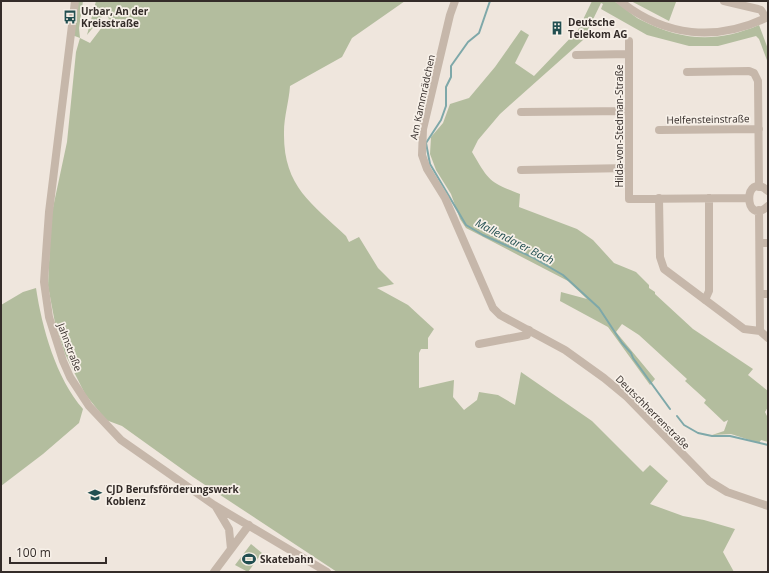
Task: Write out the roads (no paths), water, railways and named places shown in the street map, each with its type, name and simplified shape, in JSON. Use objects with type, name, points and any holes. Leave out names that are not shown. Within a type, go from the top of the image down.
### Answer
[{"type":"street","name":"Jahnstraße","points":[[75,1],[46,243],[45,299],[53,332],[70,377],[98,417],[121,440],[214,505],[327,572]]},
{"type":"street","name":"Am Kammrädchen","points":[[455,1],[450,15],[423,129],[422,156],[427,169],[445,198],[493,308],[500,315],[529,330]]},
{"type":"street","points":[[620,1],[642,16],[662,25],[694,33],[726,32],[767,17],[761,10],[724,1]]},
{"type":"street","name":"Hilda-von-Stedman-Straße","points":[[629,41],[629,199],[748,198]]},
{"type":"street","name":"Hilda-von-Stedman-Straße","points":[[576,55],[629,54]]},
{"type":"street","name":"Helfensteinstraße","points":[[688,72],[749,71],[754,73],[758,80],[759,187]]},
{"type":"street","points":[[520,112],[629,111]]},
{"type":"street","name":"Helfensteinstraße","points":[[659,130],[759,129]]},
{"type":"street","points":[[521,170],[629,168]]},
{"type":"street","points":[[759,210],[750,205],[748,198],[753,189],[759,187],[768,191]]},
{"type":"street","points":[[660,198],[662,266],[744,329],[760,331],[768,338]]},
{"type":"street","points":[[705,300],[709,291],[709,198]]},
{"type":"street","points":[[759,210],[768,206]]},
{"type":"street","points":[[759,210],[764,243],[764,294],[760,331]]},
{"type":"street","points":[[479,344],[527,335],[529,330]]},
{"type":"street","name":"Deutschherrenstraße","points":[[529,330],[565,350],[609,381],[627,397],[709,481],[728,492],[768,506]]},
{"type":"street","points":[[214,505],[228,529],[231,549]]},
{"type":"street","points":[[214,572],[249,525]]},
{"type":"waterway","name":"Mallendarer Bach","points":[[490,1],[479,33],[468,42],[451,66],[451,77],[446,87],[446,106],[441,120],[426,143],[430,164],[466,225],[483,235],[532,257],[563,275],[599,308],[622,343],[631,353],[633,358],[670,409]]},
{"type":"waterway","name":"Mallendarer Bach","points":[[677,416],[684,425],[698,433],[712,436],[730,436],[768,445]]},
{"type":"place","name":"Urbar, An der Kreisstraße","points":[[70,17]]},
{"type":"place","name":"Deutsche Telekom AG","points":[[557,28]]},
{"type":"place","name":"CJD Berufsförderungswerk Koblenz","points":[[95,495]]},
{"type":"place","name":"Skatebahn","points":[[249,559]]}]
